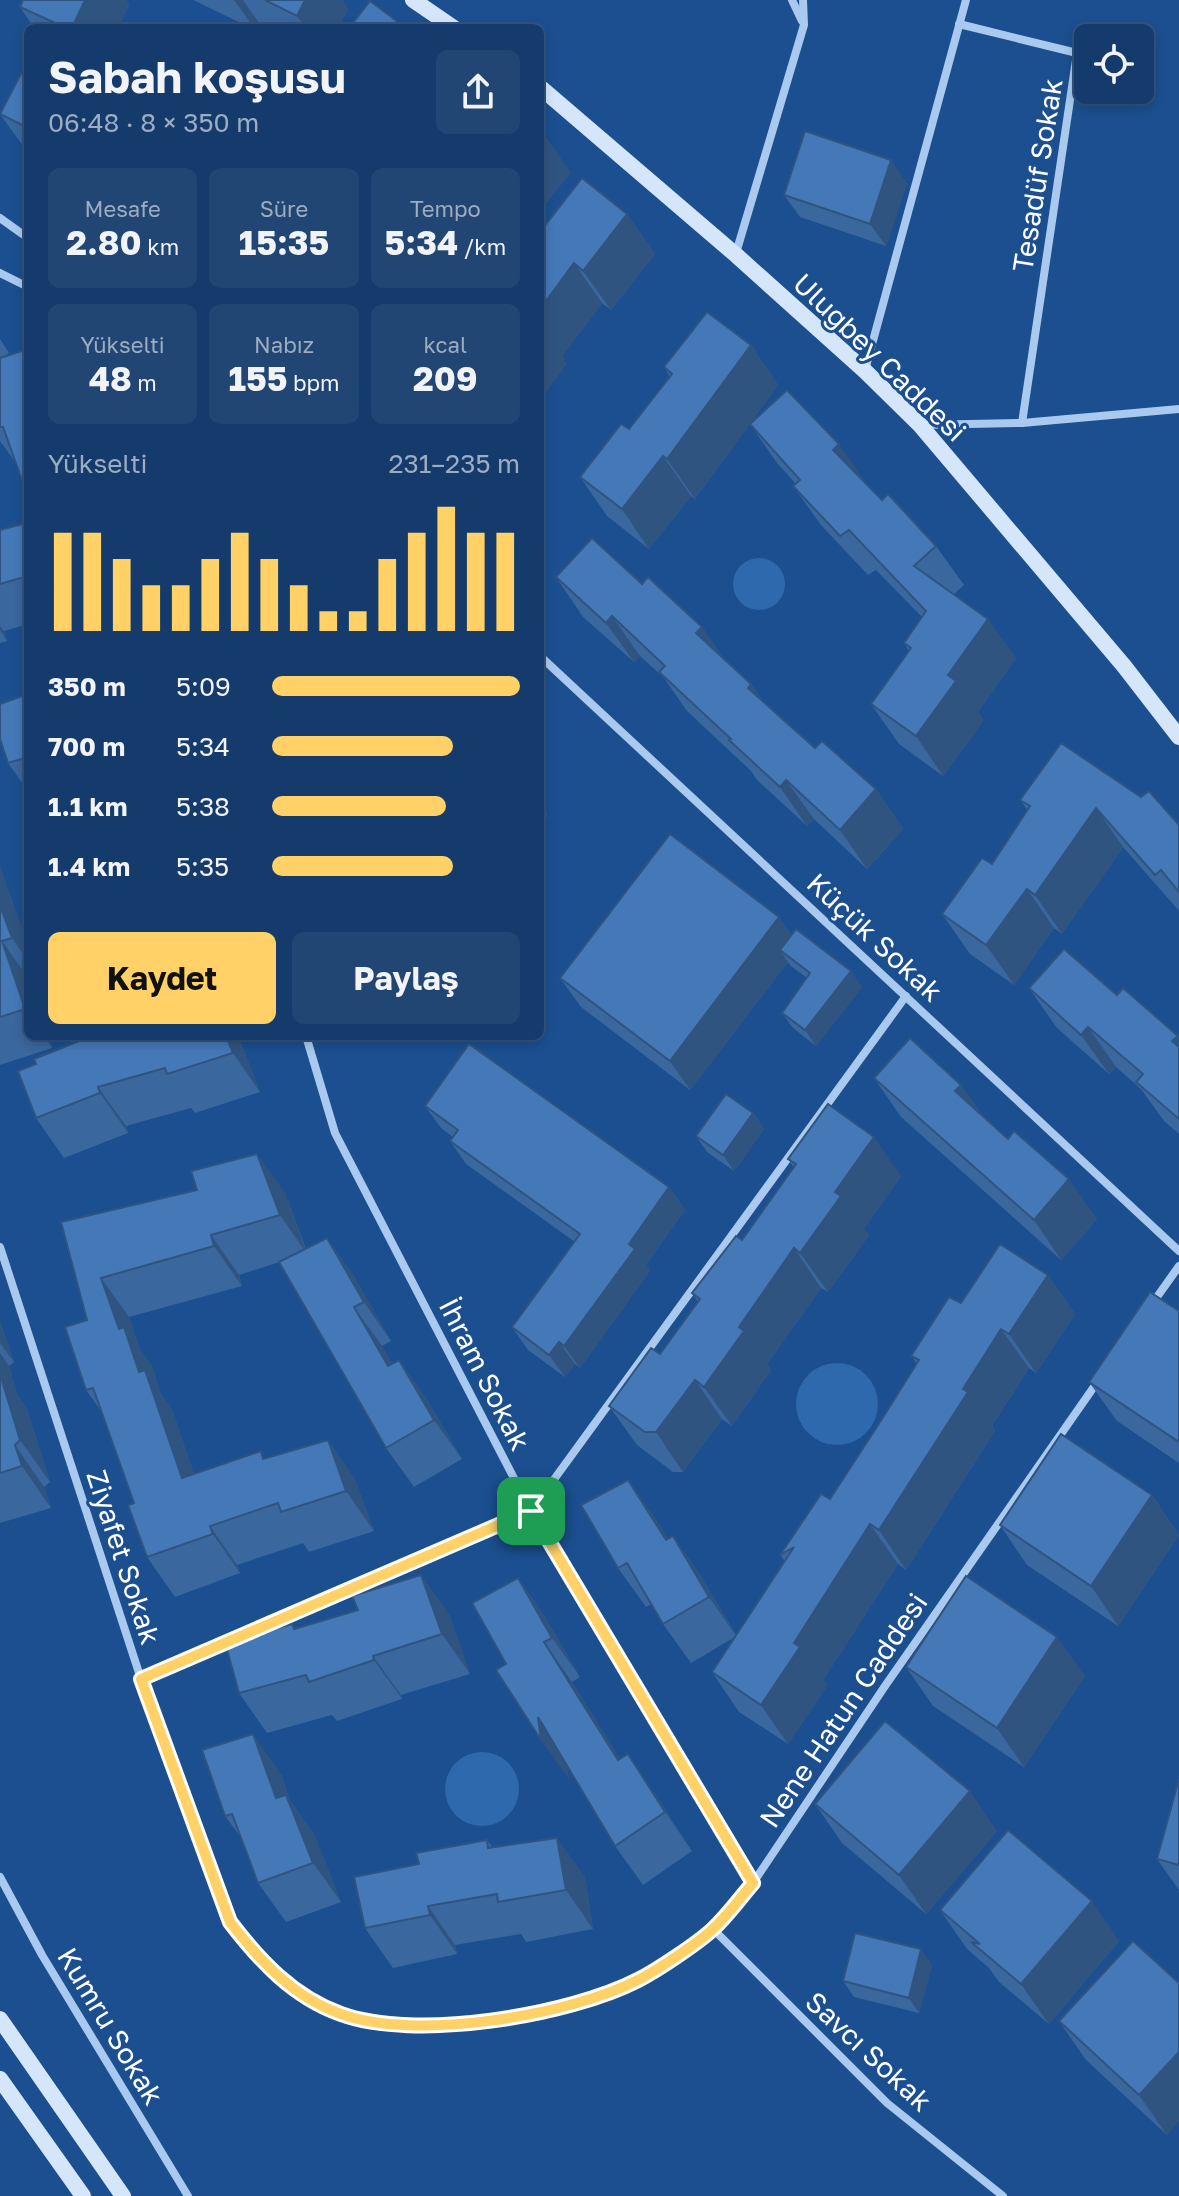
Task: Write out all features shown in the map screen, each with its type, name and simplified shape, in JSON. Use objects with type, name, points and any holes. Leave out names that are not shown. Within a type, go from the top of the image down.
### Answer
[{"type":"street","points":[[413,0],[448,24]]},
{"type":"street","points":[[792,0],[804,25]]},
{"type":"street","points":[[736,255],[804,25],[803,0]]},
{"type":"street","points":[[865,371],[966,0]]},
{"type":"street","name":"Tesadüf Sokak","points":[[959,24],[1077,53],[1022,423]]},
{"type":"street","name":"Uluğbey Caddesi","points":[[544,90],[736,255],[920,425],[1124,666],[1179,737]]},
{"type":"street","points":[[0,218],[24,235]]},
{"type":"street","points":[[0,273],[24,285]]},
{"type":"street","points":[[920,425],[1022,423],[1179,409]]},
{"type":"street","name":"Küçük Sokak","points":[[544,660],[1179,1251]]},
{"type":"street","points":[[141,1679],[531,1511],[906,996]]},
{"type":"street","name":"İhram Sokak","points":[[307,1040],[335,1133],[531,1511],[753,1883]]},
{"type":"street","name":"Ziyafet Sokak","points":[[0,1247],[141,1679],[230,1922]]},
{"type":"street","points":[[1143,1317],[1179,1266]]},
{"type":"street","name":"Nene Hatun Caddesi","points":[[230,1922],[280,1979],[307,1998],[341,2014],[391,2027],[447,2026],[519,2015],[592,2000],[639,1979],[713,1929],[753,1883],[885,1686],[1108,1368]]},
{"type":"street","name":"Kumru Sokak","points":[[0,1877],[42,1955],[188,2196]]},
{"type":"street","name":"Savcı Sokak","points":[[713,1929],[887,2103],[1003,2196]]},
{"type":"street","points":[[0,2019],[123,2196]]},
{"type":"street","points":[[0,2079],[83,2196]]},
{"type":"shaded area","points":[[759,558],[777,566],[785,584],[777,602],[759,610],[741,602],[733,584],[741,566]]},
{"type":"shaded area","points":[[837,1363],[853,1366],[866,1375],[875,1388],[878,1404],[875,1420],[866,1433],[853,1442],[837,1445],[821,1442],[808,1433],[799,1420],[796,1404],[799,1388],[808,1375],[821,1366]]},
{"type":"shaded area","points":[[482,1752],[496,1755],[508,1763],[516,1775],[519,1789],[516,1803],[508,1815],[496,1823],[482,1826],[468,1823],[456,1815],[448,1803],[445,1789],[448,1775],[456,1763],[468,1755]]},
{"type":"building","points":[[23,0],[85,0],[74,24],[57,24],[20,7]]},
{"type":"building","points":[[265,0],[305,0],[297,16]]},
{"type":"building","points":[[370,1],[401,24],[352,24]]},
{"type":"building","points":[[24,68],[24,126],[0,114]]},
{"type":"building","points":[[805,131],[891,160],[870,224],[784,195]]},
{"type":"building","points":[[582,178],[627,214],[583,271],[574,263],[544,304],[544,227]]},
{"type":"building","points":[[707,312],[751,345],[667,459],[663,456],[622,509],[580,477],[621,424],[629,429],[672,374],[664,367]]},
{"type":"building","points":[[24,350],[24,486],[3,427],[0,427],[0,358]]},
{"type":"building","points":[[787,390],[839,444],[833,450],[882,500],[888,494],[936,546],[914,566],[988,619],[948,675],[956,681],[916,736],[871,704],[911,648],[904,643],[926,611],[849,530],[840,536],[793,486],[800,480],[750,424]]},
{"type":"building","points":[[24,524],[24,577],[0,584],[0,530]]},
{"type":"building","points":[[592,538],[642,584],[648,577],[702,627],[696,633],[751,684],[748,688],[815,748],[822,741],[876,789],[840,830],[786,780],[780,787],[729,740],[659,672],[665,666],[612,616],[606,623],[556,577]]},
{"type":"building","points":[[24,695],[24,758],[8,763],[0,739],[0,704]]},
{"type":"building","points":[[1061,743],[1141,797],[1149,791],[1179,825],[1179,892],[1161,870],[1155,875],[1096,808],[1035,895],[1027,889],[986,945],[942,914],[982,858],[992,864],[1030,806],[1020,800]]},
{"type":"building","points":[[670,834],[779,917],[670,1061],[560,978]]},
{"type":"building","points":[[0,905],[12,938],[2,941],[24,1009],[0,1017]]},
{"type":"building","points":[[796,929],[851,971],[805,1030],[782,1013],[810,973],[780,950]]},
{"type":"building","points":[[1064,949],[1117,995],[1123,988],[1178,1036],[1172,1041],[1179,1047],[1179,1119],[1136,1082],[1143,1074],[1088,1027],[1081,1035],[1029,988]]},
{"type":"building","points":[[910,1038],[961,1085],[955,1091],[1008,1139],[1014,1131],[1069,1179],[1034,1220],[874,1078]]},
{"type":"building","points":[[82,1040],[228,1040],[233,1053],[167,1074],[165,1068],[98,1087],[100,1093],[36,1118],[18,1071],[36,1064],[34,1059]]},
{"type":"building","points":[[469,1044],[669,1187],[629,1244],[635,1249],[564,1346],[559,1342],[549,1355],[512,1327],[580,1234],[450,1141],[458,1130],[425,1106]]},
{"type":"building","points":[[726,1094],[753,1113],[723,1155],[696,1136]]},
{"type":"building","points":[[828,1104],[874,1137],[835,1192],[841,1196],[800,1253],[794,1248],[739,1327],[744,1331],[704,1387],[695,1380],[656,1432],[645,1432],[609,1406],[651,1348],[660,1354],[700,1299],[692,1293],[736,1236],[742,1240],[796,1164],[788,1159]]},
{"type":"building","points":[[257,1154],[280,1215],[211,1235],[214,1246],[101,1278],[119,1329],[124,1327],[139,1372],[145,1370],[182,1478],[261,1451],[263,1459],[328,1440],[346,1491],[281,1512],[278,1503],[210,1526],[213,1534],[147,1557],[128,1505],[134,1503],[93,1388],[86,1390],[65,1327],[87,1320],[61,1222],[197,1190],[191,1171]]},
{"type":"building","points":[[327,1238],[364,1302],[354,1307],[388,1366],[399,1360],[434,1420],[386,1448],[279,1262]]},
{"type":"building","points":[[1000,1244],[1048,1275],[1009,1334],[1001,1329],[963,1389],[968,1392],[879,1530],[870,1524],[794,1643],[800,1647],[761,1705],[712,1672],[794,1547],[780,1555],[821,1494],[830,1499],[882,1419],[919,1360],[911,1356],[949,1297],[961,1303]]},
{"type":"building","points":[[1150,1292],[1179,1311],[1179,1442],[1089,1382]]},
{"type":"building","points":[[0,1374],[20,1440],[15,1445],[22,1466],[0,1473]]},
{"type":"building","points":[[1061,1434],[1152,1495],[1091,1586],[1000,1525]]},
{"type":"building","points":[[628,1480],[666,1540],[673,1536],[709,1597],[663,1624],[627,1563],[618,1568],[581,1505]]},
{"type":"building","points":[[421,1575],[442,1634],[373,1656],[374,1660],[309,1682],[306,1675],[239,1693],[225,1642],[292,1624],[294,1629],[358,1610],[352,1596]]},
{"type":"building","points":[[966,1576],[1057,1637],[997,1728],[906,1667]]},
{"type":"building","points":[[518,1578],[552,1638],[544,1642],[582,1703],[618,1760],[628,1754],[665,1812],[615,1846],[538,1717],[541,1740],[496,1670],[506,1664],[472,1603]]},
{"type":"building","points":[[885,1721],[970,1791],[899,1875],[815,1804]]},
{"type":"building","points":[[253,1734],[276,1798],[286,1795],[313,1863],[258,1883],[232,1814],[225,1816],[202,1750]]},
{"type":"building","points":[[1179,1779],[1179,1865],[1157,1859]]},
{"type":"building","points":[[1008,1830],[1092,1901],[1021,1984],[971,1942],[980,1944],[940,1910]]},
{"type":"building","points":[[557,1838],[566,1890],[498,1902],[497,1894],[428,1906],[430,1915],[365,1928],[354,1877],[419,1864],[416,1853],[487,1840],[488,1848]]},
{"type":"building","points":[[855,1933],[921,1949],[909,1998],[843,1981]]},
{"type":"building","points":[[1133,1941],[1179,1983],[1179,2052],[1139,2095],[1059,2021]]},
{"type":"route","points":[[531,1511],[753,1883],[713,1929],[639,1979],[592,2000],[447,2026],[391,2027],[341,2014],[307,1998],[280,1979],[230,1922],[141,1679],[531,1511]]}]
